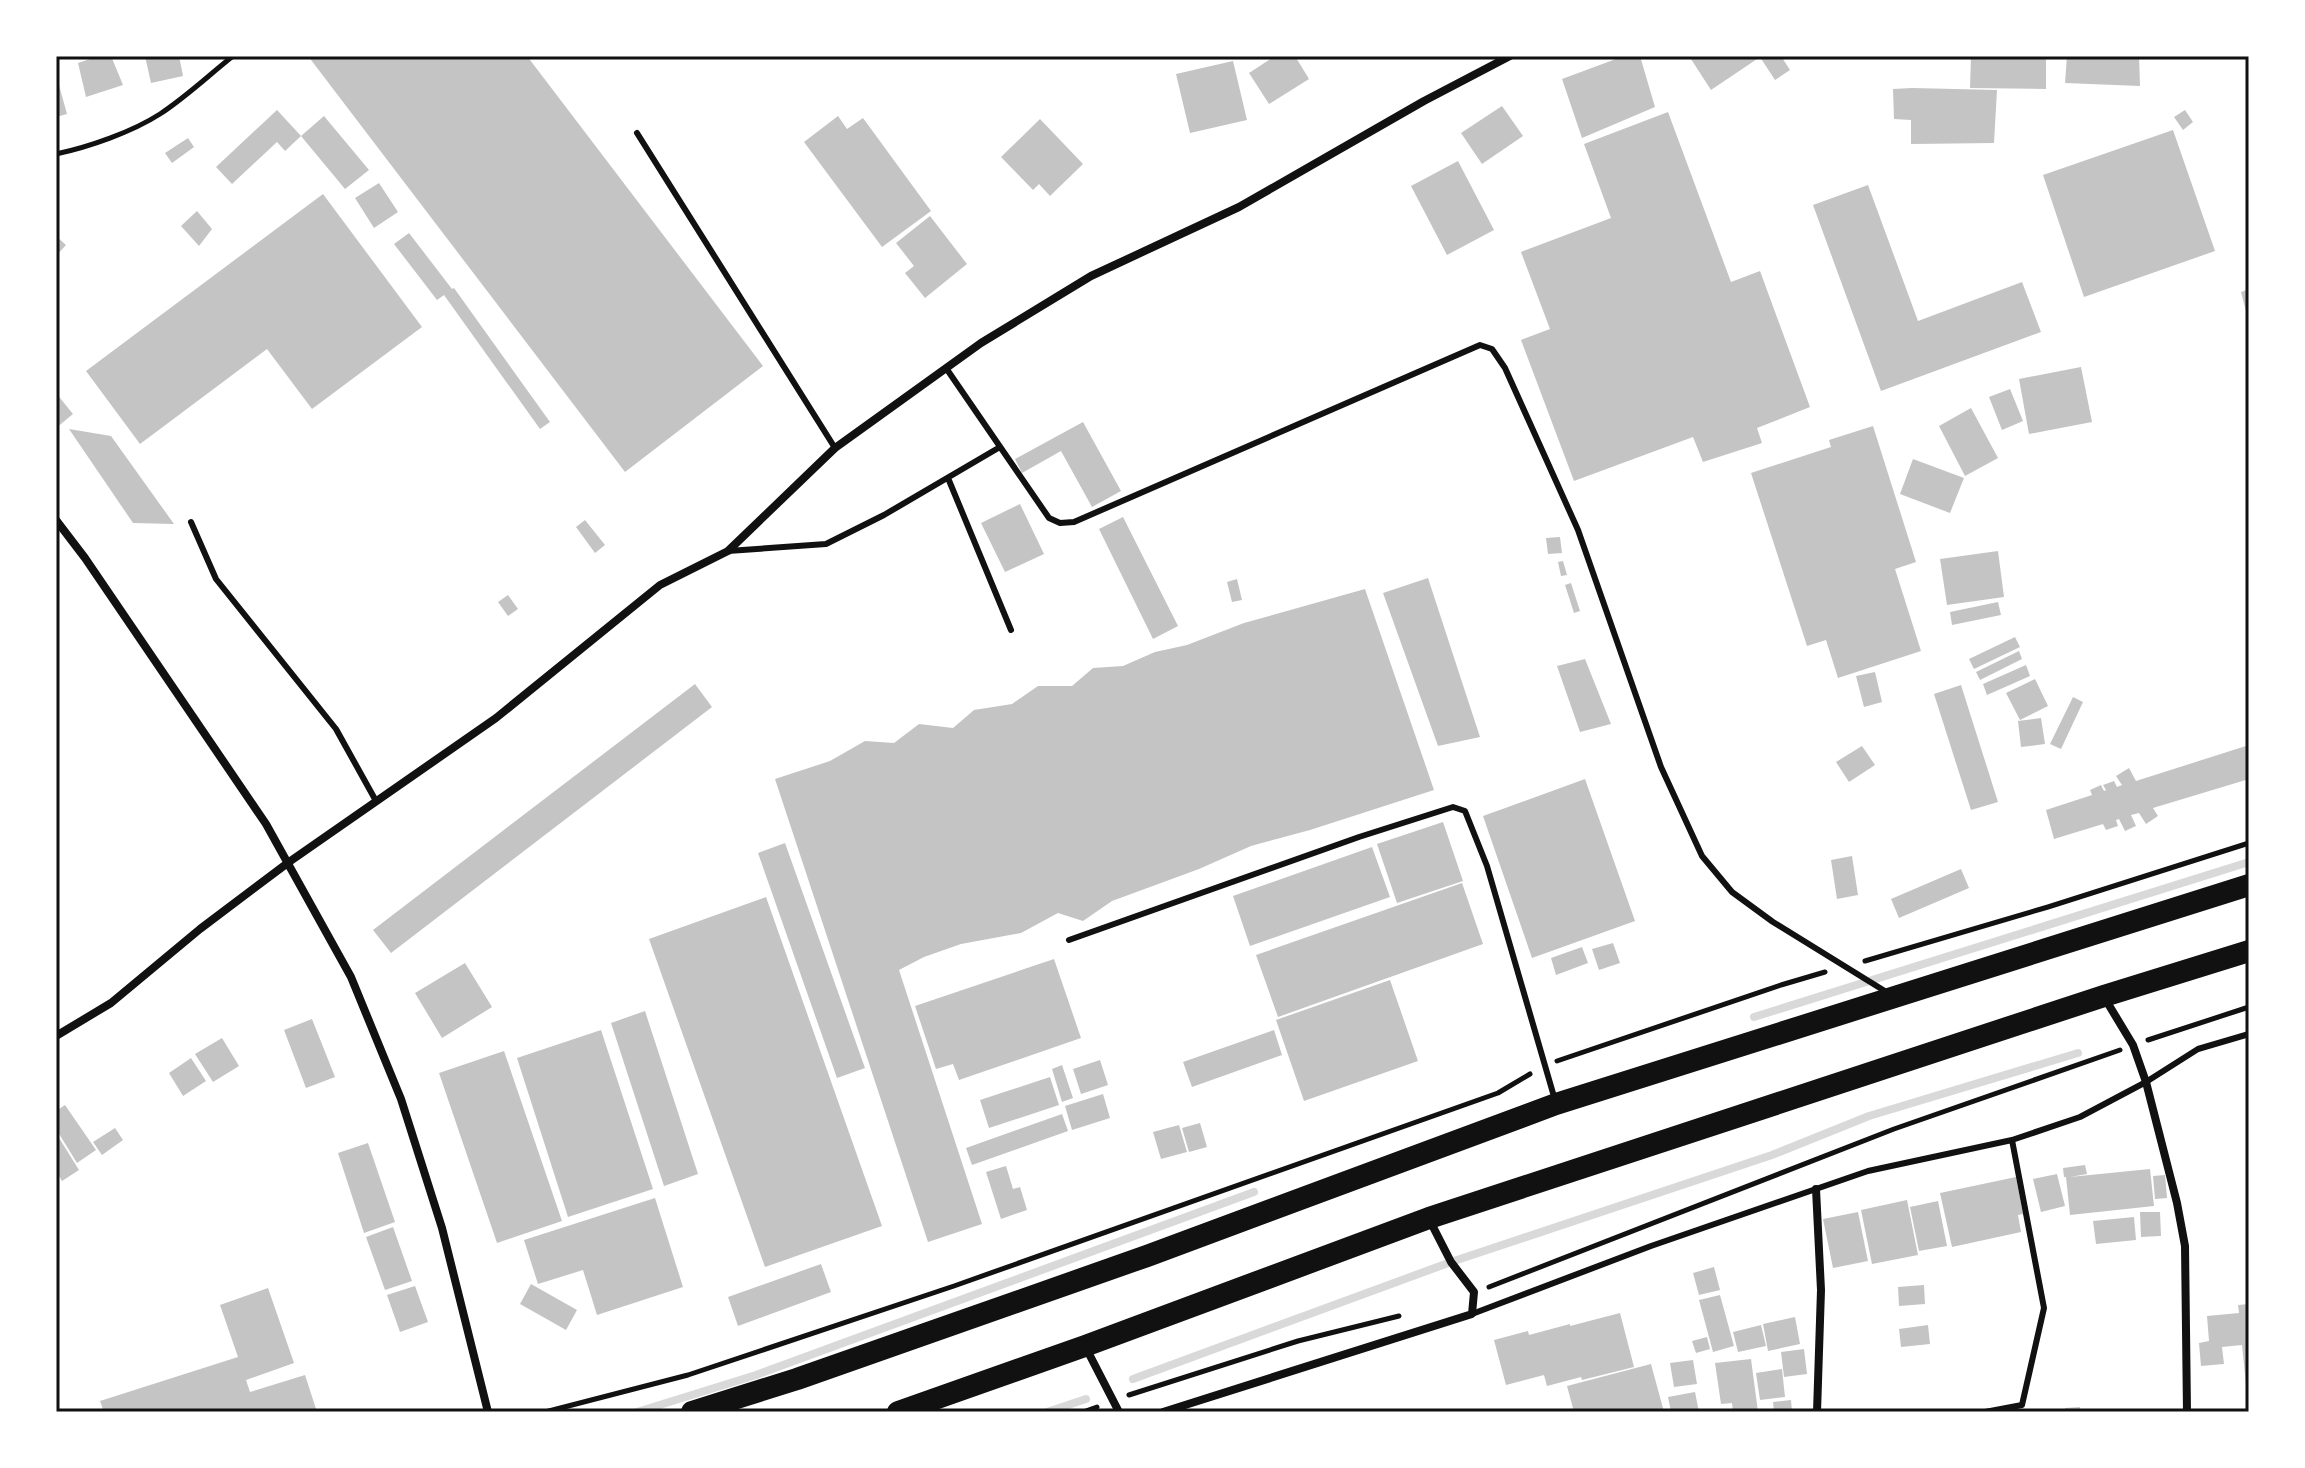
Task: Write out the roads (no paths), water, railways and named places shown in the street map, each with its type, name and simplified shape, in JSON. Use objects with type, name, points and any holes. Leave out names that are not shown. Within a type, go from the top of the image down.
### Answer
[{"type":"highway","points":[[692,1412],[797,1379],[1147,1256],[1556,1104],[2249,885]]},
{"type":"highway","points":[[898,1412],[1429,1218],[2249,951]]},
{"type":"street","points":[[56,1036],[111,1003],[200,929],[289,862],[496,718],[660,585],[728,551],[835,448],[981,343],[1091,276],[1239,207],[1424,101],[1510,56]]},
{"type":"street","points":[[56,520],[242,788],[289,862],[351,977],[401,1099],[442,1228],[488,1412]]},
{"type":"street","points":[[2104,996],[2133,1045],[2146,1082],[2177,1203],[2185,1246],[2187,1412]]},
{"type":"street","points":[[1816,1189],[1821,1290],[1817,1412]]},
{"type":"street","points":[[1163,1412],[1472,1314],[1474,1292],[1451,1262],[1429,1218]]},
{"type":"street","points":[[1085,1346],[1119,1412]]},
{"type":"lane","points":[[637,133],[835,448]]},
{"type":"lane","points":[[946,368],[1049,518],[1060,523],[1074,522],[1480,345],[1489,347],[1505,368],[1578,530],[1661,767],[1702,856],[1732,892],[1773,922],[1894,997]]},
{"type":"lane","points":[[728,551],[826,544],[884,515],[1000,447]]},
{"type":"lane","points":[[948,478],[1011,630]]},
{"type":"lane","points":[[191,522],[216,579],[336,729],[376,801]]},
{"type":"lane","points":[[1069,940],[1418,817],[1453,807],[1465,811],[1487,866],[1556,1104]]},
{"type":"lane","points":[[1472,1314],[1651,1246],[1868,1171],[2012,1140],[2080,1117],[2146,1082],[2198,1049],[2249,1034]]},
{"type":"lane","points":[[1985,1412],[2022,1405],[2044,1308],[2012,1140]]},
{"type":"waterway","points":[[1754,1017],[2249,862]]},
{"type":"waterway","points":[[1133,1379],[1451,1262],[1772,1155],[1869,1116],[2078,1053]]},
{"type":"waterway","points":[[637,1412],[756,1375],[1254,1192]]},
{"type":"waterway","points":[[1047,1412],[1086,1399]]}]
